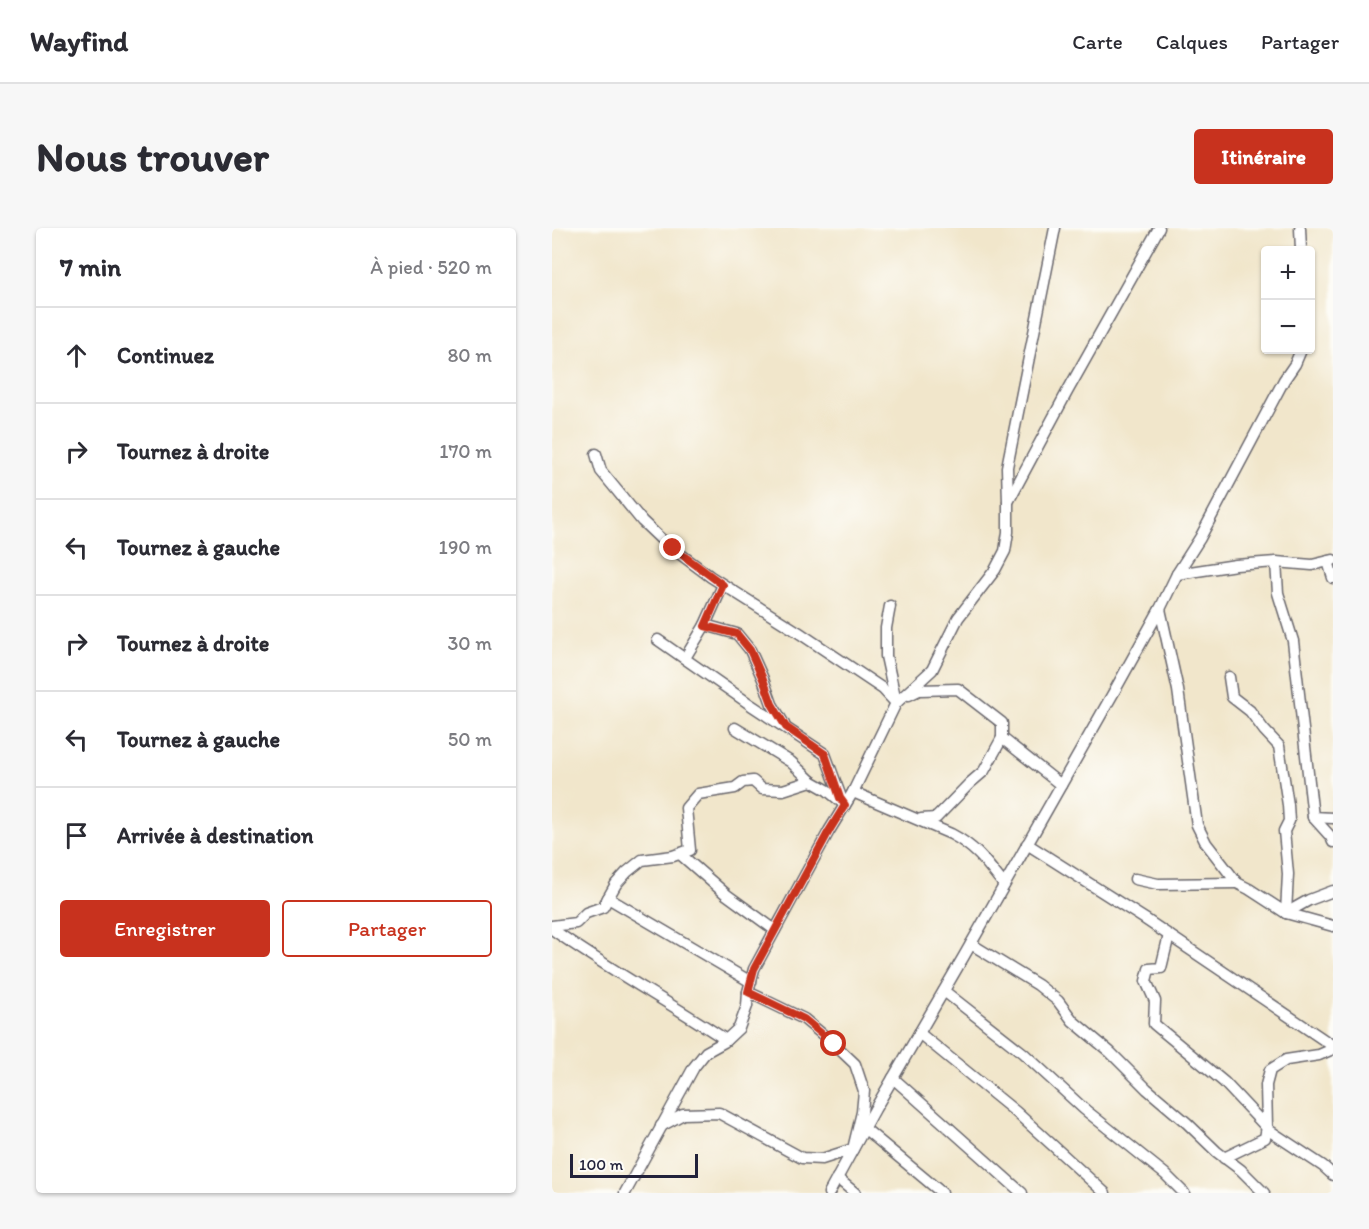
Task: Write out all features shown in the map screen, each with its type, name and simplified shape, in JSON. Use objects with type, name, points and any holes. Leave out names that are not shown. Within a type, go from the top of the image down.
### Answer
[{"type":"street","points":[[625,1193],[694,1067],[706,1052],[726,1040],[739,1028],[747,1006],[754,969],[829,831],[853,792],[896,703],[932,670],[958,618],[995,570],[1005,551],[1008,532],[1007,467],[1055,228]]},
{"type":"street","points":[[1008,502],[1159,228]]},
{"type":"street","points":[[1300,228],[1301,246]]},
{"type":"street","points":[[829,1193],[1200,538],[1252,437],[1299,354]]},
{"type":"street","points":[[596,453],[601,471],[642,521],[664,542],[723,585],[883,689],[896,703]]},
{"type":"street","points":[[1178,574],[1236,565],[1276,562],[1312,565],[1331,560],[1333,578]]},
{"type":"street","points":[[1276,562],[1278,593],[1293,641],[1313,817],[1333,842]]},
{"type":"street","points":[[685,658],[705,626],[723,585]]},
{"type":"street","points":[[890,606],[886,628],[886,656],[896,703]]},
{"type":"street","points":[[1160,609],[1178,690],[1197,825],[1206,843],[1237,883],[1286,913],[1333,926]]},
{"type":"street","points":[[705,626],[737,634],[750,650],[772,704],[786,727]]},
{"type":"street","points":[[658,640],[825,754],[840,798],[845,805]]},
{"type":"street","points":[[1229,677],[1232,697],[1250,711],[1279,746],[1289,821],[1284,831],[1288,874],[1286,913]]},
{"type":"street","points":[[896,703],[918,690],[958,689],[1002,723],[1002,738],[984,771],[936,818],[918,820]]},
{"type":"street","points":[[735,728],[790,762],[811,782],[827,790],[845,805]]},
{"type":"street","points":[[1002,738],[1061,785]]},
{"type":"street","points":[[552,928],[576,923],[586,913],[603,907],[616,884],[642,860],[674,856],[690,850],[686,808],[698,794],[735,788],[743,782],[753,781],[762,789],[783,790],[811,782]]},
{"type":"street","points":[[853,792],[965,841],[982,857],[1004,885]]},
{"type":"street","points":[[1313,817],[1333,818]]},
{"type":"street","points":[[1028,844],[1169,935],[1333,1048],[1319,1055],[1286,1060],[1270,1070],[1266,1084],[1265,1138],[1224,1158]]},
{"type":"street","points":[[680,854],[727,895],[775,930]]},
{"type":"street","points":[[1135,879],[1158,884],[1237,883]]},
{"type":"street","points":[[1286,913],[1309,900],[1333,891]]},
{"type":"street","points":[[608,898],[804,1019],[855,1064],[864,1091],[862,1112],[853,1149]]},
{"type":"street","points":[[552,928],[583,951],[678,1008],[726,1040]]},
{"type":"street","points":[[1169,935],[1161,968],[1149,969],[1146,981],[1155,1001],[1154,1024],[1224,1082],[1270,1131],[1333,1175]]},
{"type":"street","points":[[971,944],[1058,1000],[1073,1021],[1264,1193]]},
{"type":"street","points":[[944,991],[1023,1053],[1084,1109],[1165,1174],[1184,1193]]},
{"type":"street","points":[[919,1033],[1016,1112],[1105,1193]]},
{"type":"street","points":[[893,1078],[1022,1193]]},
{"type":"street","points":[[661,1126],[683,1114],[719,1113],[802,1158],[822,1159],[853,1149]]},
{"type":"street","points":[[864,1128],[942,1193]]},
{"type":"street","points":[[837,1178],[855,1193]]},
{"type":"route","points":[[673,548],[723,585],[705,626],[737,634],[750,650],[772,704],[786,727],[825,754],[840,798],[845,805],[754,969],[748,992],[804,1019],[834,1044]]}]
